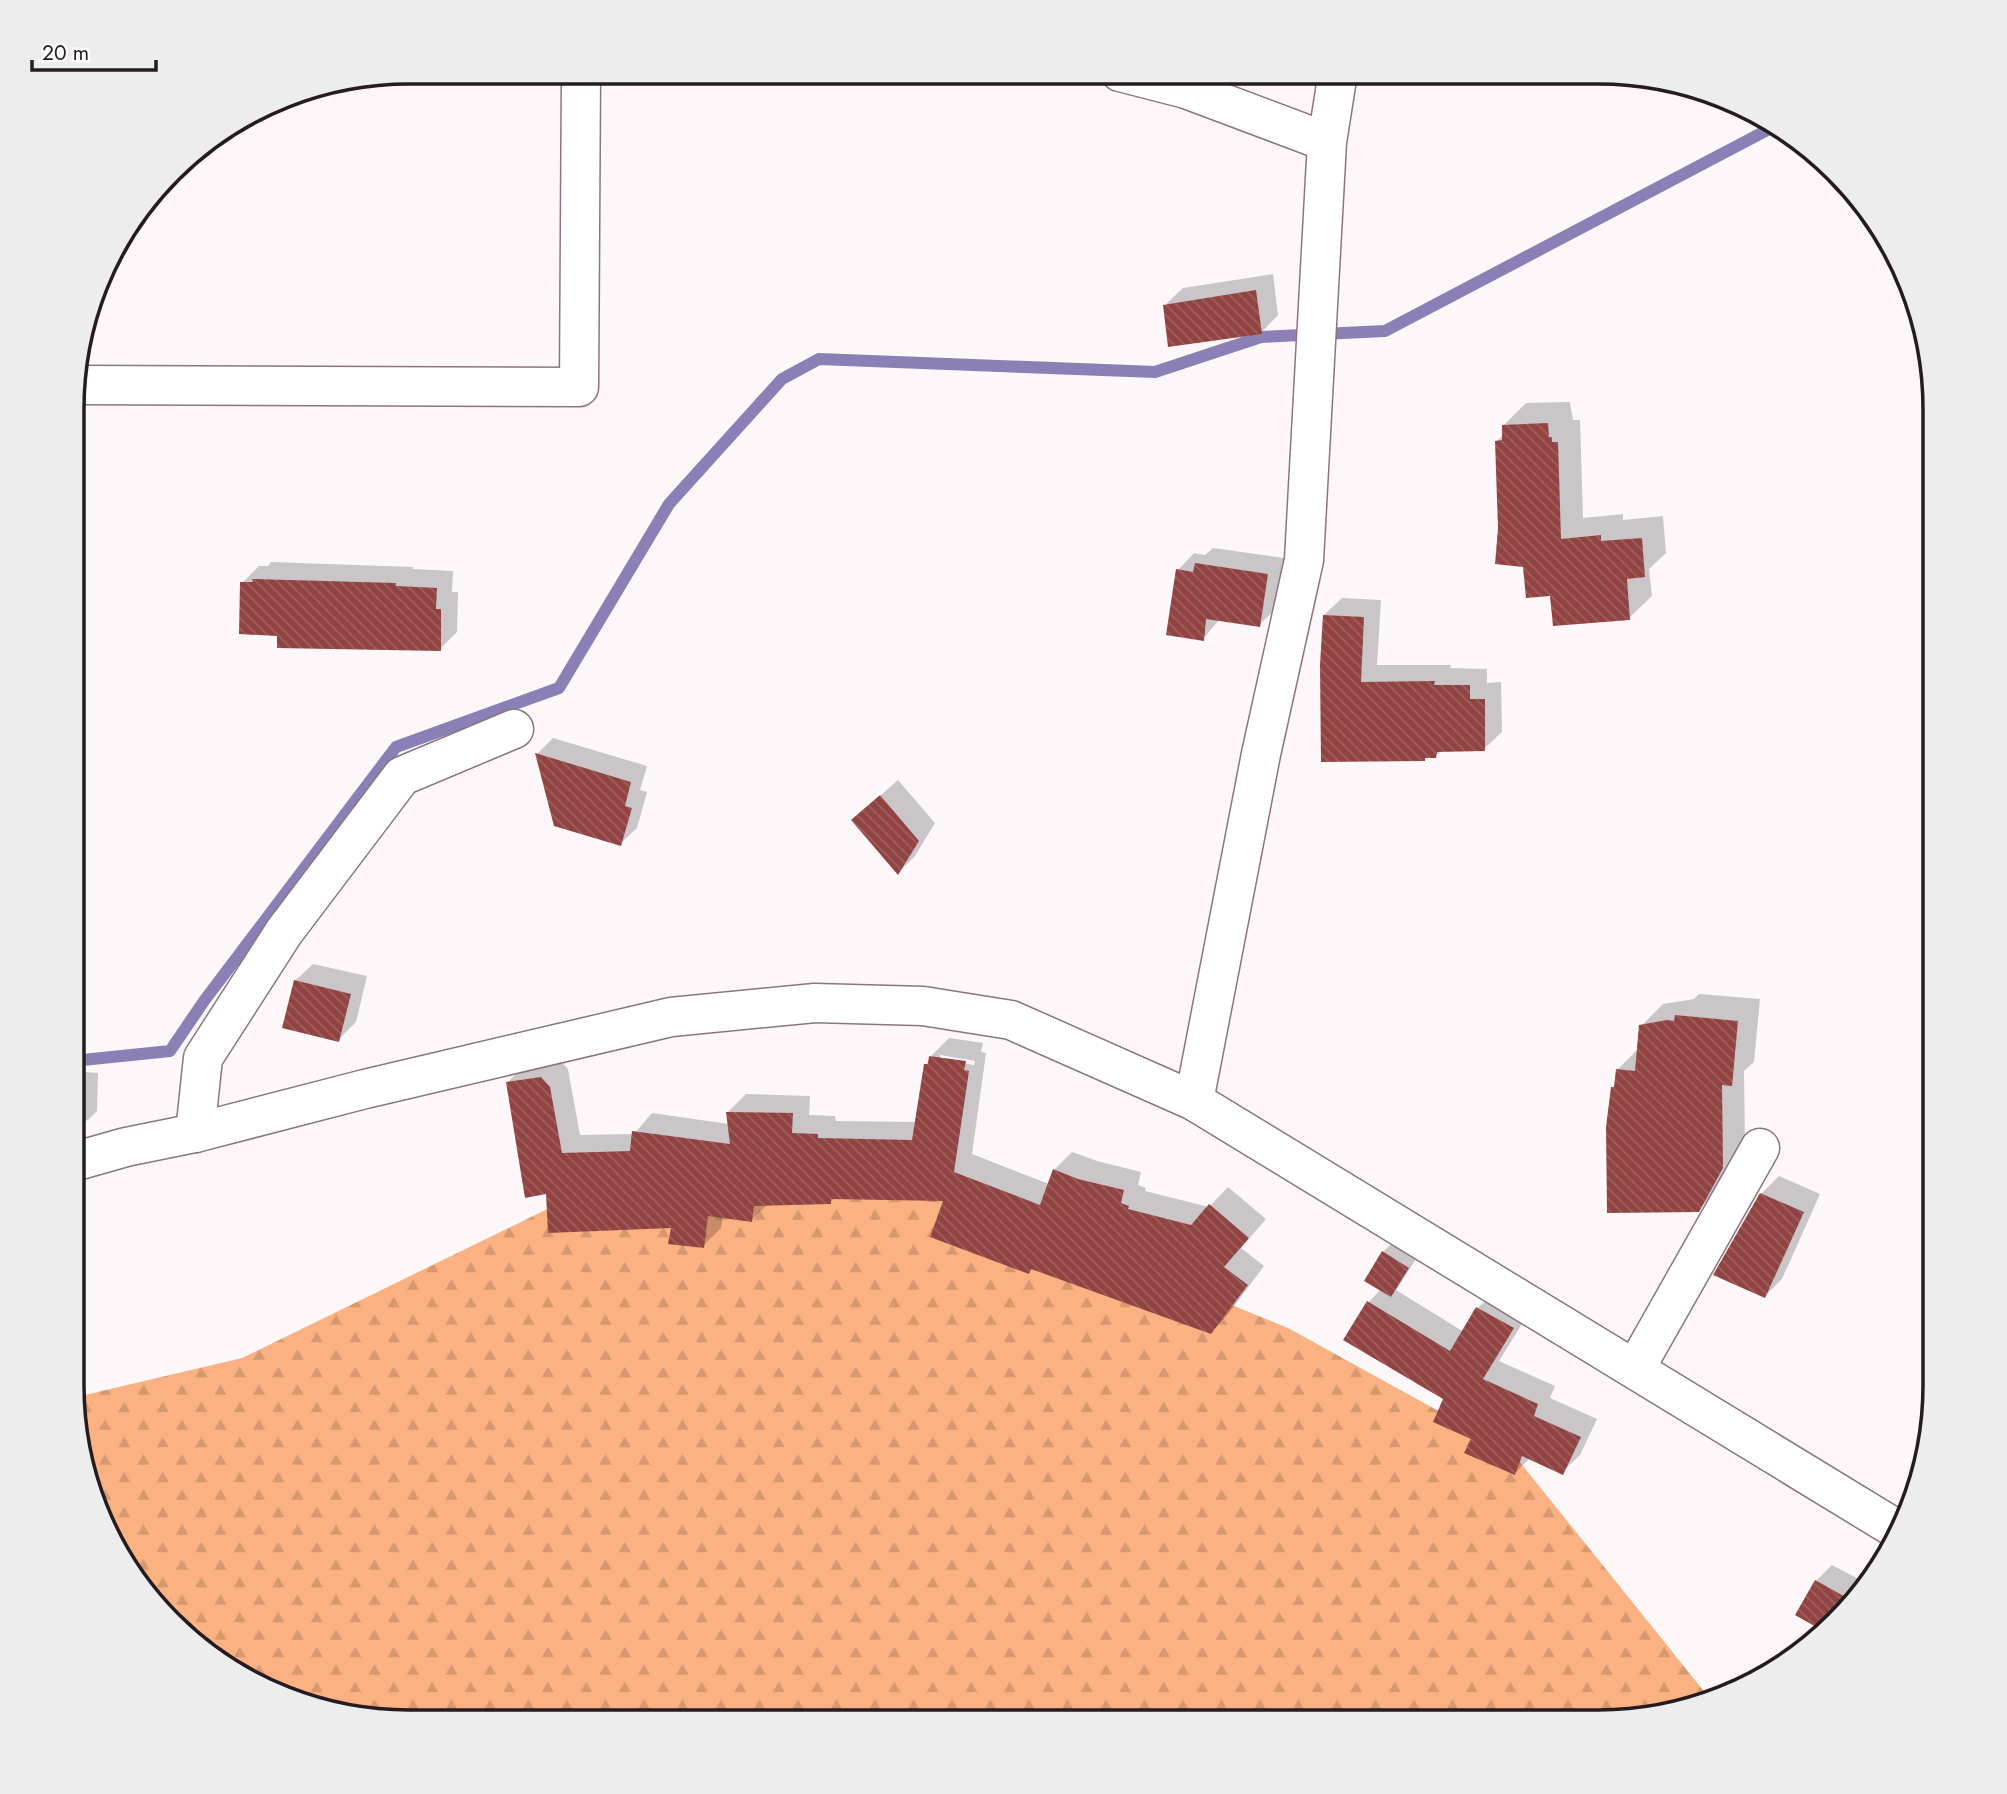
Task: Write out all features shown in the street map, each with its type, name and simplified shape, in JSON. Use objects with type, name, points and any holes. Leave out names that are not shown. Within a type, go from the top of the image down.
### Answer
[{"type":"street","points":[[85,385],[579,387],[581,84]]},
{"type":"street","points":[[1167,84],[1327,142]]},
{"type":"street","points":[[1194,1101],[1261,754],[1304,560],[1327,142],[1336,84]]},
{"type":"street","points":[[195,1133],[203,1058],[284,932],[402,776],[514,729]]},
{"type":"street","points":[[84,1159],[671,1017],[815,1003],[923,1006],[1011,1020],[1194,1101],[1891,1525]]},
{"type":"street","points":[[1635,1369],[1760,1148]]},
{"type":"green space","points":[[613,1177],[920,1178],[1288,1328],[1511,1451],[1705,1692],[1661,1704],[1598,1710],[409,1710],[346,1704],[305,1693],[265,1676],[211,1643],[179,1615],[139,1565],[118,1529],[101,1489],[90,1448],[84,1395],[242,1358]]},
{"type":"building","points":[[1256,290],[1262,334],[1168,347],[1163,305]]},
{"type":"building","points":[[1548,423],[1549,437],[1552,437],[1552,442],[1558,442],[1561,539],[1601,535],[1601,541],[1642,538],[1645,577],[1627,579],[1630,620],[1553,626],[1550,596],[1526,598],[1523,567],[1495,564],[1498,528],[1495,441],[1502,440],[1502,425]]},
{"type":"building","points":[[1195,563],[1268,574],[1260,627],[1206,619],[1204,641],[1166,635],[1176,569],[1193,572]]},
{"type":"building","points":[[252,579],[396,583],[396,586],[437,588],[436,609],[441,609],[441,651],[277,648],[277,636],[239,634],[240,582],[253,582]]},
{"type":"building","points":[[1323,615],[1364,617],[1361,682],[1435,681],[1434,685],[1470,685],[1470,699],[1485,699],[1485,751],[1437,752],[1436,758],[1425,758],[1425,761],[1321,762],[1320,665]]},
{"type":"building","points":[[535,753],[631,782],[625,806],[632,808],[621,846],[554,826]]},
{"type":"building","points":[[880,795],[919,841],[898,875],[851,820]]},
{"type":"building","points":[[294,980],[351,994],[339,1042],[282,1028]]},
{"type":"building","points":[[1675,1015],[1738,1021],[1732,1086],[1722,1085],[1723,1168],[1699,1212],[1607,1213],[1606,1127],[1616,1069],[1635,1071],[1639,1025],[1674,1021]]},
{"type":"building","points":[[929,1056],[966,1061],[964,1070],[969,1071],[954,1172],[1040,1205],[1053,1169],[1078,1179],[1124,1190],[1121,1203],[1129,1206],[1128,1209],[1191,1225],[1209,1204],[1249,1238],[1224,1267],[1248,1285],[1211,1334],[1031,1269],[1029,1274],[930,1237],[943,1201],[831,1199],[831,1204],[754,1206],[752,1222],[708,1216],[704,1248],[668,1244],[671,1228],[548,1233],[546,1194],[525,1198],[506,1082],[541,1077],[550,1087],[562,1153],[630,1151],[632,1131],[730,1144],[726,1112],[793,1113],[792,1133],[818,1134],[818,1138],[912,1140],[924,1064],[928,1064]]},
{"type":"building","points":[[1760,1193],[1804,1212],[1765,1298],[1713,1275]]},
{"type":"building","points":[[1382,1251],[1409,1268],[1391,1297],[1364,1281]]},
{"type":"building","points":[[1367,1301],[1450,1351],[1476,1307],[1514,1328],[1483,1379],[1538,1404],[1534,1416],[1581,1437],[1563,1475],[1522,1456],[1515,1475],[1464,1453],[1471,1439],[1433,1422],[1443,1399],[1343,1340]]},
{"type":"building","points":[[1815,1580],[1844,1596],[1815,1626],[1795,1615]]},
{"type":"waterway","points":[[84,1060],[170,1051],[204,1001],[396,747],[559,688],[669,504],[782,379],[819,359],[1155,372],[1261,337],[1385,331],[1765,131]]}]
